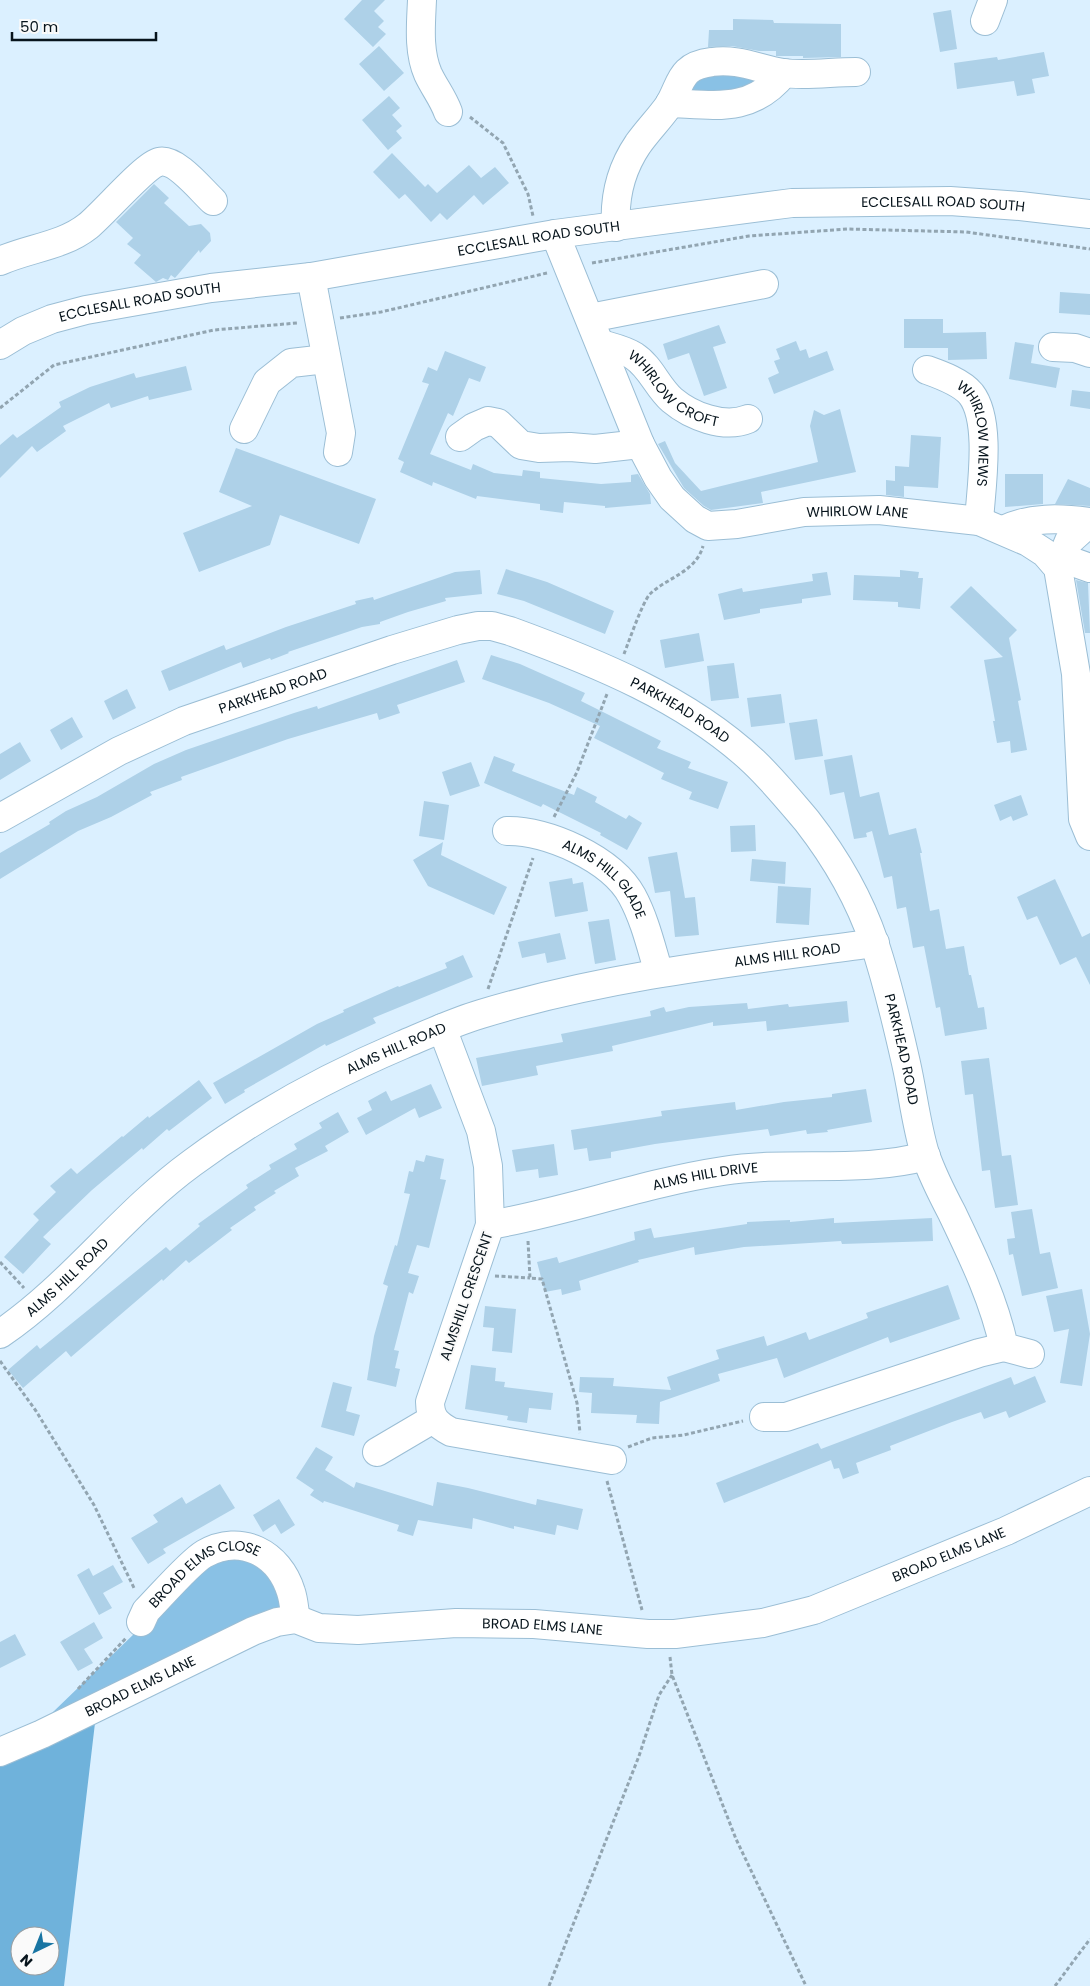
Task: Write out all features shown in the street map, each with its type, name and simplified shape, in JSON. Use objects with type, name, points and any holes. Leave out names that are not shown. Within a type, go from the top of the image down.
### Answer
[{"type":"street","points":[[422,0],[421,52],[428,74],[444,103]]},
{"type":"street","points":[[616,227],[615,202],[621,178],[637,145],[670,103],[683,75],[694,68],[711,62],[742,62],[784,73],[856,72]]},
{"type":"street","points":[[670,103],[740,103],[760,96],[773,87],[784,73]]},
{"type":"street","points":[[0,261],[57,242],[86,227],[110,208],[144,170],[159,162],[171,164],[179,168],[213,201]]},
{"type":"street","name":"ECCLESALL ROAD SOUTH","points":[[0,345],[23,330],[52,319],[86,310],[211,288],[311,277],[555,234],[792,203],[950,202],[1020,206],[1090,214]]},
{"type":"street","points":[[555,234],[640,444],[658,478],[672,498],[695,519],[708,526]]},
{"type":"street","points":[[311,277],[341,433],[338,452]]},
{"type":"street","points":[[590,318],[764,284]]},
{"type":"street","name":"WHIRLOW CROFT","points":[[601,344],[633,355],[648,368],[672,400],[688,410],[711,421],[740,422],[748,419]]},
{"type":"street","points":[[1052,347],[1076,348],[1090,353]]},
{"type":"street","points":[[244,429],[267,382],[291,363],[326,359]]},
{"type":"street","name":"WHIRLOW MEWS","points":[[927,370],[949,378],[971,394],[980,416],[991,525]]},
{"type":"street","points":[[460,437],[474,427],[488,421],[498,423],[521,444],[539,448],[570,447],[595,449],[640,444]]},
{"type":"street","name":"WHIRLOW LANE","points":[[708,526],[737,524],[804,512],[879,510],[991,525],[1045,553],[1060,563]]},
{"type":"street","points":[[991,525],[1060,518],[1090,522],[1086,532],[1069,541],[1060,563],[1076,674],[1084,819],[1090,836]]},
{"type":"street","points":[[1060,563],[1090,568]]},
{"type":"street","name":"PARKHEAD ROAD","points":[[0,818],[119,751],[184,721],[365,659],[458,630],[478,626],[492,626],[510,630],[616,673],[669,701],[710,727],[754,761],[789,799],[819,837],[844,875],[862,910],[875,943],[906,1065],[916,1118],[926,1156],[988,1293],[1004,1347]]},
{"type":"street","name":"ALMS HILL GLADE","points":[[507,831],[523,831],[578,849],[622,883],[631,894],[641,913],[658,973]]},
{"type":"street","name":"ALMS HILL ROAD","points":[[0,1334],[40,1304],[136,1211],[188,1165],[246,1124],[300,1093],[369,1059],[479,1014],[563,992],[658,973],[875,943]]},
{"type":"street","name":"ALMSHILL CRESCENT","points":[[433,1419],[430,1402],[490,1225],[488,1166],[481,1131],[442,1028]]},
{"type":"street","name":"ALMS HILL DRIVE","points":[[490,1225],[526,1218],[660,1184],[723,1171],[775,1165],[901,1163],[926,1156]]},
{"type":"street","points":[[764,1417],[786,1417],[1004,1347],[1030,1354]]},
{"type":"street","points":[[377,1452],[433,1419],[451,1432],[612,1460]]},
{"type":"street","name":"BROAD ELMS LANE","points":[[0,1752],[42,1734],[253,1631],[277,1622],[296,1619],[319,1628],[358,1630],[456,1623],[534,1624],[648,1634],[675,1634],[763,1623],[814,1610],[1006,1531],[1090,1491]]},
{"type":"street","name":"BROAD ELMS CLOSE","points":[[143,1616],[202,1555],[221,1546],[239,1545],[255,1548],[269,1556],[279,1568],[291,1591],[296,1619]]},
{"type":"path","points":[[444,103],[503,143],[528,194]]},
{"type":"path","points":[[0,408],[54,365],[214,330],[319,322],[381,312],[569,267],[749,236],[847,229],[966,232],[1090,249]]},
{"type":"path","points":[[479,1014],[533,859],[577,772],[649,594],[683,573],[700,556],[708,526]]},
{"type":"path","points":[[526,1218],[530,1278]]},
{"type":"path","points":[[0,1262],[40,1304]]},
{"type":"path","points":[[474,1274],[542,1279],[577,1403],[580,1429],[578,1453]]},
{"type":"path","points":[[0,1361],[36,1411],[94,1505],[143,1616],[76,1692]]},
{"type":"path","points":[[648,1634],[606,1475],[612,1460],[618,1451],[652,1438],[684,1435],[725,1424],[764,1417]]},
{"type":"path","points":[[675,1634],[669,1651],[672,1675],[736,1840],[806,1986]]},
{"type":"path","points":[[549,1986],[639,1756],[659,1695],[672,1675]]},
{"type":"path","points":[[1055,1986],[1090,1938]]},
{"type":"shaded area","points":[[707,70],[754,80],[755,83],[751,90],[691,94],[687,82]]},
{"type":"shaded area","points":[[244,1553],[269,1566],[283,1603],[275,1616],[43,1725],[53,1712],[136,1632],[142,1636],[201,1573],[220,1557]]},
{"type":"shaded area","points":[[95,1723],[64,1986],[0,1986],[0,1762]]},
{"type":"building","points":[[362,0],[385,0],[374,11],[384,21],[378,27],[386,34],[373,47],[344,19]]},
{"type":"building","points":[[951,10],[957,49],[940,52],[933,13]]},
{"type":"building","points":[[733,19],[773,20],[774,23],[841,24],[841,57],[803,58],[803,56],[776,56],[776,51],[759,51],[732,46],[708,47],[709,30],[733,30]]},
{"type":"building","points":[[379,46],[404,73],[384,91],[359,64]]},
{"type":"building","points":[[1044,52],[1049,76],[1032,79],[1035,93],[1017,96],[1014,81],[957,89],[954,63],[997,57],[998,60]]},
{"type":"building","points":[[389,96],[400,108],[392,115],[402,126],[396,131],[402,138],[388,150],[362,120]]},
{"type":"building","points":[[392,153],[425,187],[428,184],[437,193],[469,165],[481,178],[495,167],[509,183],[483,205],[474,195],[447,220],[440,213],[431,222],[405,194],[399,199],[373,172]]},
{"type":"building","points":[[154,184],[169,198],[164,203],[189,226],[201,224],[210,233],[211,241],[200,253],[199,250],[175,278],[171,275],[168,280],[163,278],[156,282],[134,263],[141,255],[127,244],[133,238],[116,222]]},
{"type":"building","points":[[1060,292],[1090,294],[1090,315],[1059,313]]},
{"type":"building","points":[[904,319],[943,319],[943,333],[986,332],[987,359],[948,360],[948,348],[904,348]]},
{"type":"building","points":[[719,325],[726,343],[713,347],[727,388],[704,396],[689,353],[668,360],[663,344]]},
{"type":"building","points":[[796,341],[800,351],[806,349],[809,358],[827,351],[834,370],[774,394],[768,378],[779,373],[774,361],[780,359],[776,349]]},
{"type":"building","points":[[1015,342],[1034,345],[1031,363],[1060,368],[1056,388],[1009,379]]},
{"type":"building","points":[[445,351],[486,367],[480,382],[469,378],[453,416],[448,413],[430,454],[471,470],[473,464],[494,473],[522,476],[523,470],[540,472],[540,478],[601,484],[631,482],[631,475],[638,474],[650,494],[651,504],[605,508],[605,506],[564,502],[563,513],[540,510],[540,504],[477,496],[476,499],[433,482],[432,486],[400,472],[404,462],[398,459],[429,384],[422,382],[428,367],[437,371]]},
{"type":"building","points":[[186,366],[192,390],[149,400],[148,396],[111,408],[109,403],[63,426],[66,431],[37,452],[32,446],[0,478],[0,445],[13,434],[17,438],[61,407],[59,402],[90,387],[134,373],[136,378]]},
{"type":"building","points":[[1072,390],[1090,392],[1090,409],[1070,406]]},
{"type":"building","points":[[840,409],[856,472],[761,492],[763,503],[711,510],[684,488],[658,444],[665,441],[675,463],[701,491],[818,462],[810,426],[814,410],[824,415]]},
{"type":"building","points":[[911,435],[941,437],[938,488],[904,486],[904,497],[886,495],[886,480],[895,481],[895,466],[909,467]]},
{"type":"building","points":[[236,448],[376,499],[359,544],[280,515],[270,545],[199,572],[183,533],[252,506],[219,492]]},
{"type":"building","points":[[1005,474],[1043,474],[1043,504],[1005,507]]},
{"type":"building","points":[[1068,479],[1090,488],[1090,506],[1055,504]]},
{"type":"building","points":[[506,569],[547,582],[614,611],[605,634],[524,601],[497,594]]},
{"type":"building","points":[[480,570],[482,594],[445,598],[446,601],[408,612],[380,622],[380,624],[362,627],[288,652],[271,660],[270,658],[243,668],[241,662],[169,691],[161,671],[224,645],[226,650],[286,627],[356,604],[355,601],[373,597],[374,600],[455,572]]},
{"type":"building","points":[[900,570],[919,572],[918,578],[923,578],[920,609],[898,607],[898,602],[853,600],[854,575],[900,577]]},
{"type":"building","points":[[827,572],[831,595],[802,599],[802,603],[760,609],[760,613],[724,620],[718,594],[742,588],[743,592],[813,581],[812,574]]},
{"type":"building","points":[[1076,580],[1088,583],[1090,633],[1085,633]]},
{"type":"building","points":[[971,586],[1017,630],[1009,638],[1021,700],[1018,701],[1027,750],[1011,753],[1010,741],[997,743],[984,660],[1003,657],[950,607]]},
{"type":"building","points":[[699,633],[704,661],[665,668],[660,640]]},
{"type":"building","points":[[491,655],[520,664],[585,693],[581,701],[661,741],[657,748],[691,762],[688,768],[728,782],[718,809],[689,799],[692,792],[661,779],[664,773],[594,738],[600,726],[549,703],[482,679]]},
{"type":"building","points":[[457,660],[465,682],[397,705],[400,713],[379,720],[377,713],[288,739],[181,777],[182,780],[150,792],[152,795],[111,817],[78,831],[0,879],[0,853],[50,824],[49,822],[66,811],[97,797],[154,764],[186,750],[294,713],[317,706],[318,709]]},
{"type":"building","points":[[734,663],[739,698],[711,701],[707,666]]},
{"type":"building","points":[[127,689],[136,708],[113,720],[104,701]]},
{"type":"building","points":[[781,694],[785,723],[751,727],[747,698]]},
{"type":"building","points":[[72,717],[83,737],[61,750],[50,730]]},
{"type":"building","points":[[817,719],[823,756],[795,760],[789,723]]},
{"type":"building","points":[[20,742],[31,761],[0,780],[0,754]]},
{"type":"building","points":[[852,755],[860,797],[879,792],[889,835],[916,828],[922,853],[920,853],[930,911],[939,909],[946,949],[964,946],[969,975],[971,975],[978,1008],[984,1007],[987,1029],[945,1036],[940,1007],[936,1008],[924,946],[913,948],[906,907],[897,909],[892,876],[884,878],[872,831],[866,833],[867,837],[854,839],[844,792],[830,795],[824,760]]},
{"type":"building","points":[[494,756],[515,764],[512,771],[574,795],[577,787],[597,797],[595,802],[626,819],[629,815],[642,823],[627,850],[600,835],[601,833],[543,804],[541,807],[484,783]]},
{"type":"building","points":[[471,762],[480,786],[450,796],[442,772]]},
{"type":"building","points":[[1021,795],[1028,815],[1013,821],[1011,816],[1000,821],[994,805]]},
{"type":"building","points":[[424,801],[449,805],[444,840],[419,836]]},
{"type":"building","points":[[755,825],[756,851],[731,852],[730,826]]},
{"type":"building","points":[[443,842],[441,855],[507,887],[494,915],[428,886],[413,860]]},
{"type":"building","points":[[677,852],[685,898],[695,897],[699,935],[675,937],[670,891],[655,893],[648,857]]},
{"type":"building","points":[[752,859],[786,862],[785,884],[750,881]]},
{"type":"building","points":[[572,878],[573,884],[583,882],[588,911],[555,917],[549,882]]},
{"type":"building","points":[[1055,879],[1082,937],[1090,933],[1090,985],[1076,957],[1060,965],[1037,916],[1027,920],[1017,897]]},
{"type":"building","points":[[778,886],[811,888],[809,925],[776,923]]},
{"type":"building","points":[[609,919],[616,960],[595,964],[588,922]]},
{"type":"building","points":[[560,933],[566,959],[547,963],[545,953],[522,958],[518,942]]},
{"type":"building","points":[[463,955],[473,977],[373,1018],[376,1023],[326,1046],[325,1044],[244,1090],[245,1092],[225,1104],[213,1083],[317,1024],[344,1012],[343,1010],[398,986],[447,968],[445,963]]},
{"type":"building","points":[[847,1001],[849,1022],[767,1031],[766,1021],[713,1026],[713,1022],[612,1046],[613,1051],[536,1066],[538,1075],[482,1086],[476,1058],[563,1042],[561,1034],[651,1016],[650,1011],[664,1007],[666,1012],[689,1007],[747,1003],[748,1009],[788,1004],[789,1007]]},
{"type":"building","points":[[989,1058],[1002,1156],[1011,1155],[1018,1205],[995,1208],[990,1170],[982,1171],[973,1094],[965,1095],[961,1061]]},
{"type":"building","points":[[199,1080],[212,1098],[169,1131],[167,1129],[143,1150],[142,1148],[92,1190],[43,1237],[51,1244],[23,1274],[4,1257],[39,1220],[33,1214],[56,1192],[50,1186],[71,1168],[77,1174],[122,1136]]},
{"type":"building","points":[[431,1084],[442,1108],[419,1118],[415,1108],[366,1135],[357,1118],[372,1110],[368,1101],[386,1091],[391,1101]]},
{"type":"building","points":[[866,1089],[872,1122],[827,1130],[828,1132],[807,1134],[806,1130],[770,1136],[768,1129],[655,1144],[611,1152],[611,1158],[589,1161],[587,1148],[574,1150],[571,1130],[662,1116],[661,1111],[735,1102],[736,1110],[832,1097],[832,1094]]},
{"type":"building","points":[[338,1112],[349,1132],[325,1146],[328,1151],[295,1168],[299,1176],[274,1191],[276,1193],[254,1207],[256,1210],[230,1228],[232,1230],[189,1263],[186,1260],[163,1281],[162,1279],[71,1357],[66,1351],[23,1388],[8,1370],[37,1345],[40,1349],[166,1247],[170,1251],[200,1226],[198,1224],[248,1188],[246,1185],[271,1169],[269,1165],[297,1149],[294,1144],[322,1128],[319,1123]]},
{"type":"building","points":[[554,1144],[558,1175],[539,1178],[538,1169],[516,1172],[512,1150]]},
{"type":"building","points":[[426,1155],[444,1159],[440,1179],[446,1180],[429,1248],[417,1245],[408,1273],[419,1276],[413,1294],[409,1292],[394,1350],[399,1351],[395,1368],[400,1369],[396,1387],[367,1380],[374,1336],[388,1286],[383,1284],[395,1245],[397,1246],[410,1194],[404,1193],[409,1171],[413,1172],[416,1160],[424,1162]]},
{"type":"building","points":[[1032,1209],[1040,1254],[1050,1252],[1058,1288],[1022,1296],[1013,1254],[1009,1255],[1007,1239],[1015,1238],[1011,1212]]},
{"type":"building","points":[[834,1218],[834,1223],[932,1218],[933,1241],[842,1244],[841,1241],[744,1247],[695,1255],[694,1247],[638,1260],[639,1262],[579,1281],[581,1290],[562,1295],[561,1289],[545,1292],[537,1262],[557,1257],[559,1263],[635,1240],[634,1232],[651,1228],[654,1238],[747,1224],[747,1222],[790,1220],[790,1222]]},
{"type":"building","points":[[948,1285],[960,1319],[890,1343],[888,1337],[784,1378],[777,1358],[718,1374],[720,1381],[660,1402],[659,1424],[636,1423],[637,1415],[591,1413],[592,1393],[579,1392],[580,1377],[614,1378],[613,1386],[671,1390],[667,1377],[719,1359],[716,1350],[764,1336],[767,1346],[806,1332],[809,1340],[868,1318],[866,1313]]},
{"type":"building","points":[[1082,1289],[1090,1334],[1082,1386],[1060,1383],[1069,1329],[1054,1332],[1046,1296]]},
{"type":"building","points":[[485,1306],[516,1309],[512,1353],[492,1351],[494,1328],[483,1327]]},
{"type":"building","points":[[471,1365],[496,1368],[495,1381],[505,1382],[504,1387],[553,1393],[551,1410],[529,1408],[527,1423],[507,1420],[508,1416],[465,1409]]},
{"type":"building","points":[[1035,1376],[1046,1402],[1009,1418],[1006,1411],[984,1419],[981,1412],[952,1422],[890,1446],[891,1450],[856,1463],[859,1473],[843,1479],[839,1468],[834,1469],[831,1460],[724,1503],[716,1483],[818,1443],[821,1449],[1011,1377],[1014,1385]]},
{"type":"building","points":[[333,1382],[352,1387],[346,1411],[360,1415],[354,1436],[321,1427]]},
{"type":"building","points":[[316,1447],[333,1457],[325,1470],[354,1488],[356,1482],[433,1506],[437,1482],[536,1505],[537,1499],[583,1509],[578,1530],[557,1525],[555,1535],[514,1526],[514,1529],[473,1518],[472,1529],[418,1520],[413,1536],[397,1531],[399,1525],[324,1501],[323,1503],[310,1495],[314,1490],[296,1478]]},
{"type":"building","points":[[220,1484],[235,1508],[163,1549],[166,1553],[148,1564],[131,1538],[158,1522],[153,1515],[182,1497],[186,1504]]},
{"type":"building","points":[[279,1499],[295,1525],[281,1534],[275,1524],[263,1532],[253,1515]]},
{"type":"building","points":[[113,1565],[123,1582],[103,1593],[112,1608],[99,1615],[77,1575],[89,1568],[93,1576]]},
{"type":"building","points":[[94,1622],[103,1638],[84,1649],[93,1663],[78,1671],[60,1642]]},
{"type":"building","points":[[15,1634],[26,1655],[0,1668],[0,1642]]}]
